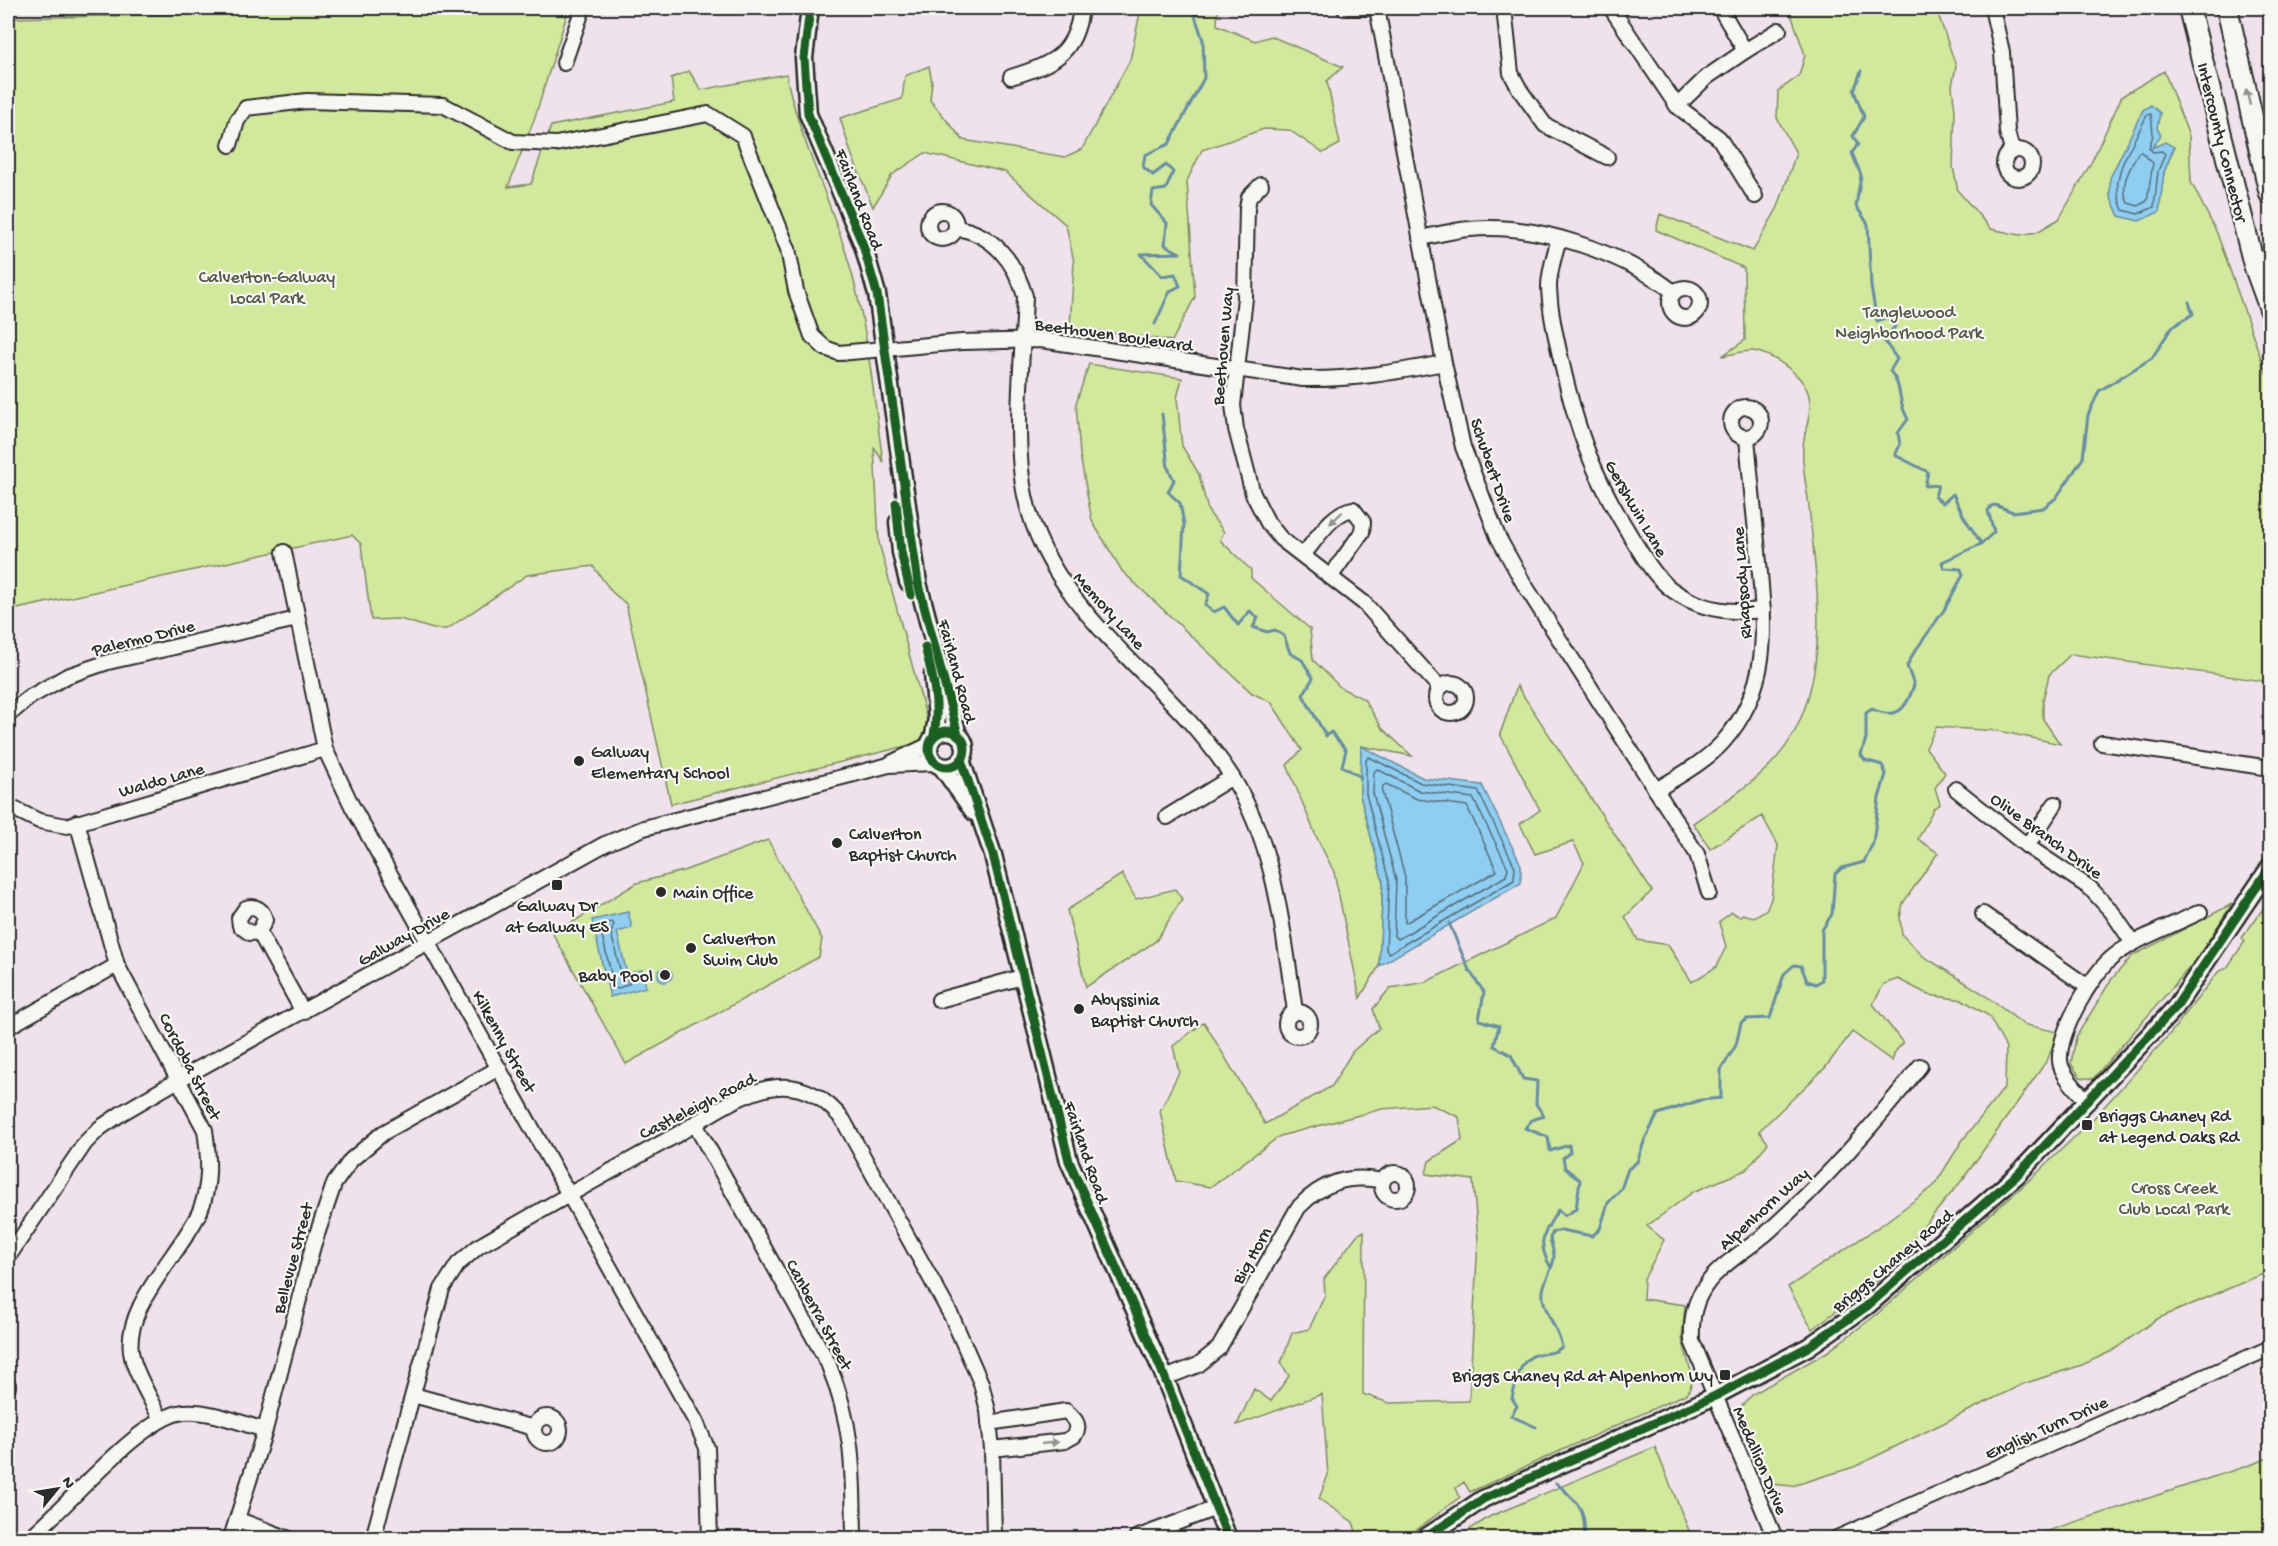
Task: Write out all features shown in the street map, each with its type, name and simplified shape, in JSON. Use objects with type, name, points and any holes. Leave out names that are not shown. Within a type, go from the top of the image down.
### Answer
[{"type":"highway","name":"Intercounty Connector","points":[[2189,8],[2254,265],[2271,309]]},
{"type":"highway","name":"Intercounty Connector","points":[[2227,8],[2271,195]]},
{"type":"main road","name":"Fairland Road","points":[[810,8],[804,58],[809,93],[820,111],[874,248],[881,279],[877,294],[891,402],[895,412],[918,583],[958,735]]},
{"type":"main road","name":"Fairland Road","points":[[891,402],[886,417],[901,552],[936,683],[937,718],[932,740]]},
{"type":"main road","points":[[946,731],[958,735],[965,747],[961,760],[954,766],[938,765],[930,757],[932,740],[946,731]]},
{"type":"main road","name":"Fairland Road","points":[[961,760],[993,855],[1069,1161],[1165,1378],[1228,1539]]},
{"type":"main road","name":"Fairland Road","points":[[938,765],[981,822]]},
{"type":"main road","name":"Briggs Chaney Road","points":[[1425,1539],[1483,1499],[1715,1396],[1808,1347],[1867,1306],[2017,1175],[2175,1008],[2271,867]]},
{"type":"street","points":[[564,63],[583,8]]},
{"type":"street","points":[[1011,77],[1039,67],[1068,50],[1078,29],[1081,8]]},
{"type":"street","points":[[1344,8],[1368,8]]},
{"type":"street","name":"Schubert Drive","points":[[1377,8],[1444,363],[1463,447],[1498,537],[1524,584],[1697,854],[1709,893]]},
{"type":"street","points":[[1504,8],[1511,72],[1520,90],[1545,125],[1607,157]]},
{"type":"street","points":[[1611,8],[1677,106],[1719,138],[1755,196]]},
{"type":"street","points":[[1720,8],[1745,51]]},
{"type":"street","points":[[1992,8],[2002,52],[2007,132],[2012,151]]},
{"type":"street","points":[[1677,106],[1707,77],[1779,30]]},
{"type":"street","name":"Beethoven Boulevard","points":[[230,145],[237,121],[246,108],[307,101],[443,105],[513,142],[556,144],[708,114],[743,136],[788,249],[796,291],[812,336],[825,348],[839,353],[962,342],[1024,340],[1155,356],[1303,379],[1385,375],[1444,363]]},
{"type":"street","name":"Beethoven Way","points":[[1262,185],[1249,197],[1247,208],[1245,298],[1233,405],[1236,429],[1253,494],[1268,523],[1281,539],[1364,603],[1440,688]]},
{"type":"street","name":"Memory Lane","points":[[956,228],[984,237],[998,248],[1020,278],[1025,296],[1021,468],[1026,500],[1044,553],[1078,606],[1195,725],[1232,777],[1253,815],[1271,866],[1295,1011]]},
{"type":"street","points":[[1420,238],[1471,229],[1512,229],[1559,238],[1629,264],[1674,292]]},
{"type":"street","name":"Gershwin Lane","points":[[1559,238],[1549,286],[1552,321],[1575,420],[1589,460],[1607,499],[1652,572],[1677,594],[1715,610],[1763,610]]},
{"type":"street","name":"Rhapsody Lane","points":[[1656,790],[1706,758],[1736,726],[1750,701],[1761,669],[1764,643],[1763,610],[1747,437]]},
{"type":"street","points":[[1303,555],[1336,516],[1344,510],[1353,509],[1363,522],[1362,532],[1331,576]]},
{"type":"street","name":"Kilkenny Street","points":[[284,552],[325,749],[352,806],[696,1422],[707,1448],[710,1539]]},
{"type":"street","name":"Palermo Drive","points":[[8,716],[30,698],[67,676],[108,662],[297,620]]},
{"type":"street","name":"Galway Drive","points":[[889,765],[932,740]]},
{"type":"street","points":[[2102,743],[2271,768]]},
{"type":"street","name":"Waldo Lane","points":[[8,806],[39,821],[67,826],[325,749]]},
{"type":"street","name":"Galway Drive","points":[[8,1257],[85,1143],[100,1128],[180,1079],[605,844],[644,828],[889,765],[938,765]]},
{"type":"street","points":[[1167,817],[1232,777]]},
{"type":"street","name":"Olive Branch Drive","points":[[1956,789],[2027,846],[2090,888],[2112,912],[2133,943]]},
{"type":"street","points":[[2027,846],[2055,804]]},
{"type":"street","name":"Cordoba Street","points":[[77,822],[117,965],[180,1079],[205,1130],[209,1158],[208,1182],[200,1210],[188,1233],[139,1308],[132,1327],[130,1344],[132,1359],[161,1420]]},
{"type":"street","points":[[2088,1102],[2072,1083],[2060,1062],[2064,1037],[2088,987],[2112,958],[2133,943],[2200,912]]},
{"type":"street","points":[[1983,914],[2088,987]]},
{"type":"street","points":[[259,932],[303,1012]]},
{"type":"street","points":[[8,1027],[117,965]]},
{"type":"street","points":[[939,1000],[1022,977]]},
{"type":"street","name":"Alpenhorn Way","points":[[1715,1396],[1692,1341],[1693,1311],[1709,1280],[1768,1232],[1837,1165],[1920,1066]]},
{"type":"street","name":"Bellevue Street","points":[[231,1539],[239,1520],[265,1430],[313,1246],[334,1184],[351,1160],[383,1133],[499,1068]]},
{"type":"street","name":"Castleleigh Road","points":[[373,1539],[442,1289],[458,1264],[479,1246],[569,1194],[737,1101],[776,1087],[792,1087],[816,1095],[834,1109],[952,1317],[981,1383],[989,1423],[992,1449],[994,1539]]},
{"type":"street","name":"Canberra Street","points":[[695,1124],[828,1363],[843,1400],[853,1456],[854,1539]]},
{"type":"street","name":"Big Horn","points":[[1165,1378],[1198,1365],[1219,1348],[1298,1208],[1312,1193],[1343,1179],[1366,1177],[1383,1180]]},
{"type":"street","name":"English Turn Drive","points":[[1837,1539],[2271,1348]]},
{"type":"street","points":[[413,1395],[534,1428]]},
{"type":"street","name":"Medallion Drive","points":[[1715,1396],[1775,1539]]},
{"type":"street","points":[[989,1423],[1066,1411],[1074,1418],[1077,1425],[1074,1436],[1065,1441],[992,1449]]},
{"type":"street","points":[[29,1539],[138,1437],[171,1414],[200,1412],[265,1430]]},
{"type":"street","points":[[1136,1539],[1215,1508]]},
{"type":"street","points":[[239,1520],[287,1539]]},
{"type":"green space","name":"Calverton-Galway Local Park","points":[[202,8],[569,8],[535,117],[508,187],[531,184],[551,126],[674,102],[671,78],[689,71],[701,90],[786,74],[799,122],[841,237],[860,309],[883,462],[874,447],[879,543],[929,727],[922,742],[671,804],[626,604],[612,592],[593,566],[527,575],[447,629],[433,629],[400,619],[371,620],[361,544],[352,535],[8,611],[8,18],[201,14]]},
{"type":"green space","points":[[1141,8],[1218,8],[1217,25],[1255,41],[1271,36],[1343,67],[1327,81],[1340,144],[1323,153],[1289,130],[1264,129],[1202,150],[1187,181],[1195,297],[1172,341],[1070,327],[1074,262],[1066,225],[1005,172],[925,153],[892,175],[873,207],[851,153],[840,118],[902,99],[905,76],[929,66],[932,82],[930,100],[963,140],[1065,157],[1082,149],[1130,60]]},
{"type":"green space","name":"Tanglewood Neighborhood Park","points":[[1789,8],[1936,8],[1956,66],[1952,86],[1955,111],[1953,167],[1958,191],[1991,229],[2020,235],[2037,232],[2059,219],[2091,163],[2122,96],[2164,71],[2189,136],[2191,182],[2217,233],[2270,384],[2270,682],[2071,654],[2049,675],[2043,700],[2043,719],[2060,744],[1999,731],[1936,727],[1926,748],[1945,773],[1935,788],[1940,804],[1934,808],[1918,839],[1938,853],[1903,903],[1900,918],[1902,935],[1923,956],[1982,993],[2023,1024],[2057,1032],[2048,1059],[1963,1179],[1880,1279],[1812,1329],[1788,1287],[1880,1226],[1934,1186],[1962,1141],[2005,1087],[2006,1048],[1989,1016],[1963,1000],[1929,995],[1898,979],[1884,984],[1873,1004],[1903,1043],[1895,1052],[1892,1061],[1852,1032],[1825,1068],[1759,1131],[1768,1143],[1746,1170],[1693,1192],[1647,1226],[1664,1240],[1644,1279],[1643,1299],[1685,1305],[1682,1339],[1693,1379],[1688,1393],[1470,1492],[1464,1482],[1456,1488],[1460,1497],[1406,1538],[1358,1538],[1353,1522],[1319,1499],[1328,1475],[1322,1394],[1237,1425],[1254,1389],[1271,1401],[1289,1376],[1281,1363],[1292,1333],[1309,1329],[1325,1295],[1324,1279],[1357,1235],[1364,1231],[1363,1394],[1389,1403],[1469,1401],[1478,1240],[1473,1180],[1426,1174],[1429,1161],[1462,1140],[1459,1117],[1432,1105],[1382,1109],[1280,1136],[1210,1187],[1176,1181],[1160,1111],[1179,1072],[1173,1046],[1204,1022],[1265,1124],[1332,1086],[1352,1052],[1379,1028],[1373,1009],[1390,988],[1426,982],[1556,918],[1584,863],[1573,842],[1535,854],[1520,824],[1540,810],[1500,734],[1517,686],[1652,891],[1625,917],[1638,940],[1668,945],[1692,982],[1716,967],[1726,947],[1719,922],[1732,912],[1740,917],[1742,914],[1754,917],[1766,910],[1771,899],[1778,845],[1762,816],[1710,849],[1693,823],[1751,782],[1777,758],[1796,729],[1807,702],[1817,647],[1818,619],[1815,562],[1803,461],[1804,440],[1810,411],[1809,397],[1798,377],[1784,365],[1768,356],[1749,351],[1722,356],[1745,340],[1744,268],[1656,230],[1660,214],[1753,251],[1778,207],[1796,153],[1777,118],[1778,91],[1799,76],[1805,55]],"holes":[[[2143,110],[2160,113],[2151,149],[2174,148],[2164,172],[2159,212],[2135,126]]]},
{"type":"green space","points":[[1089,364],[1182,378],[1177,398],[1182,446],[1199,474],[1208,511],[1224,532],[1220,540],[1251,570],[1251,578],[1310,629],[1313,660],[1341,688],[1364,699],[1382,728],[1412,756],[1361,746],[1360,795],[1383,882],[1379,966],[1360,998],[1334,872],[1316,836],[1287,765],[1302,750],[1271,702],[1252,693],[1122,571],[1092,521],[1080,455],[1076,403]]},
{"type":"green space","name":"Calverton Swim Club","points":[[768,840],[822,939],[819,957],[626,1064],[553,934],[637,883],[683,871]]},
{"type":"green space","points":[[1122,874],[1136,899],[1175,889],[1182,899],[1156,941],[1086,987],[1067,910]]},
{"type":"green space","name":"Cross Creek Club Local Park","points":[[2270,899],[2270,1271],[2157,1319],[2112,1351],[2082,1365],[2023,1384],[1854,1467],[1792,1486],[1770,1484],[1738,1410],[1753,1394],[1827,1352],[1876,1315],[2034,1176],[2093,1119],[2169,1035],[2218,972],[2227,968],[2245,941],[2242,938]]},
{"type":"green space","points":[[2232,904],[2196,960],[2093,1079],[2080,1077],[2071,1064],[2076,1037],[2111,980],[2132,956]]},
{"type":"green space","points":[[1655,1447],[1692,1538],[1456,1538],[1491,1516]]},
{"type":"green space","points":[[2270,1457],[2270,1538],[2026,1538],[2256,1463]]},
{"type":"water","points":[[2151,105],[2160,113],[2157,128],[2161,135],[2152,148],[2165,142],[2174,147],[2164,172],[2159,212],[2139,221],[2119,216],[2110,196],[2110,178],[2143,110]]},
{"type":"water","points":[[1361,746],[1423,778],[1482,785],[1521,865],[1521,883],[1379,966],[1383,882],[1360,795]]},
{"type":"water","points":[[628,912],[632,928],[617,932],[627,974],[642,970],[646,987],[610,997],[592,920]]},
{"type":"water","name":"Baby Pool","points":[[665,968],[670,970],[672,975],[670,980],[665,982],[660,980],[658,975],[660,970]]},
{"type":"waterway","points":[[1155,324],[1170,291],[1180,286],[1175,274],[1162,276],[1141,254],[1180,253],[1165,245],[1167,223],[1151,205],[1153,191],[1166,189],[1173,172],[1166,165],[1153,175],[1143,167],[1145,155],[1169,144],[1204,78],[1203,40],[1195,16],[1199,8]]},
{"type":"waterway","points":[[1861,71],[1854,91],[1864,117],[1853,136],[1858,144],[1852,153],[1861,175],[1856,206],[1868,224],[1871,287],[1877,321],[1887,317],[1895,327],[1883,339],[1897,359],[1890,371],[1897,382],[1902,407],[1908,419],[1898,433],[1900,445],[1895,455],[1928,472],[1925,486],[1938,485],[1935,497],[1943,503],[1953,494],[1964,517],[1981,543]]},
{"type":"waterway","points":[[1536,1427],[1511,1416],[1517,1406],[1512,1398],[1520,1370],[1527,1359],[1554,1352],[1562,1347],[1543,1298],[1544,1287],[1554,1257],[1550,1238],[1553,1232],[1561,1230],[1592,1236],[1600,1229],[1608,1203],[1621,1189],[1628,1169],[1637,1162],[1645,1139],[1658,1114],[1701,1100],[1721,1098],[1721,1070],[1736,1045],[1741,1023],[1747,1019],[1770,1018],[1784,974],[1794,965],[1801,966],[1807,981],[1816,984],[1822,980],[1822,930],[1832,914],[1835,874],[1842,868],[1864,862],[1873,843],[1879,798],[1886,774],[1882,765],[1865,760],[1861,755],[1866,738],[1866,713],[1872,709],[1894,713],[1908,701],[1914,685],[1907,666],[1944,610],[1963,575],[1961,569],[1944,568],[1942,562],[1981,544],[1994,532],[1988,511],[1991,506],[1995,505],[2013,512],[2043,508],[2056,498],[2083,458],[2088,415],[2099,391],[2152,358],[2172,327],[2193,314],[2189,302]]},
{"type":"waterway","points":[[1162,414],[1168,468],[1174,480],[1168,492],[1180,503],[1184,524],[1181,575],[1209,594],[1205,605],[1214,612],[1224,607],[1238,625],[1250,611],[1258,618],[1253,627],[1267,632],[1275,630],[1284,636],[1290,653],[1302,660],[1313,678],[1303,695],[1326,736],[1331,732],[1346,750],[1342,766],[1361,777]]},
{"type":"waterway","points":[[1449,923],[1469,970],[1484,992],[1479,1020],[1499,1026],[1494,1046],[1511,1055],[1523,1079],[1537,1081],[1536,1104],[1544,1116],[1532,1120],[1525,1128],[1548,1137],[1550,1151],[1569,1145],[1570,1152],[1563,1158],[1565,1168],[1580,1180],[1576,1209],[1564,1216],[1558,1210],[1546,1231],[1543,1250],[1550,1266]]},
{"type":"waterway","points":[[1556,1483],[1579,1506],[1584,1519],[1584,1538]]},
{"type":"cycle path","points":[[810,8],[804,58],[808,114],[863,245],[877,294],[918,583],[958,735]]},
{"type":"cycle path","points":[[896,503],[901,552],[911,595]]},
{"type":"cycle path","points":[[925,647],[936,701],[934,735]]},
{"type":"cycle path","points":[[947,731],[960,736],[965,749],[960,762],[947,767],[934,762],[929,749],[934,736],[947,731]]},
{"type":"cycle path","points":[[961,760],[993,855],[1069,1161],[1162,1371],[1228,1538]]},
{"type":"cycle path","points":[[1425,1538],[1483,1499],[1715,1396],[1808,1347],[1867,1306],[2017,1175],[2175,1008],[2270,867]]},
{"type":"place","name":"Galway Elementary School","points":[[579,761]]},
{"type":"place","name":"Calverton Baptist Church","points":[[837,843]]},
{"type":"place","name":"Galway Dr at Galway ES","points":[[557,885]]},
{"type":"place","name":"Main Office","points":[[661,892]]},
{"type":"place","name":"Calverton Swim Club","points":[[691,948]]},
{"type":"place","name":"Baby Pool","points":[[665,975]]},
{"type":"place","name":"Abyssinia Baptist Church","points":[[1079,1009]]},
{"type":"place","name":"Briggs Chaney Rd at Legend Oaks Rd","points":[[2087,1125]]},
{"type":"place","name":"Briggs Chaney Rd at Alpenhorn Wy","points":[[1725,1375]]}]
